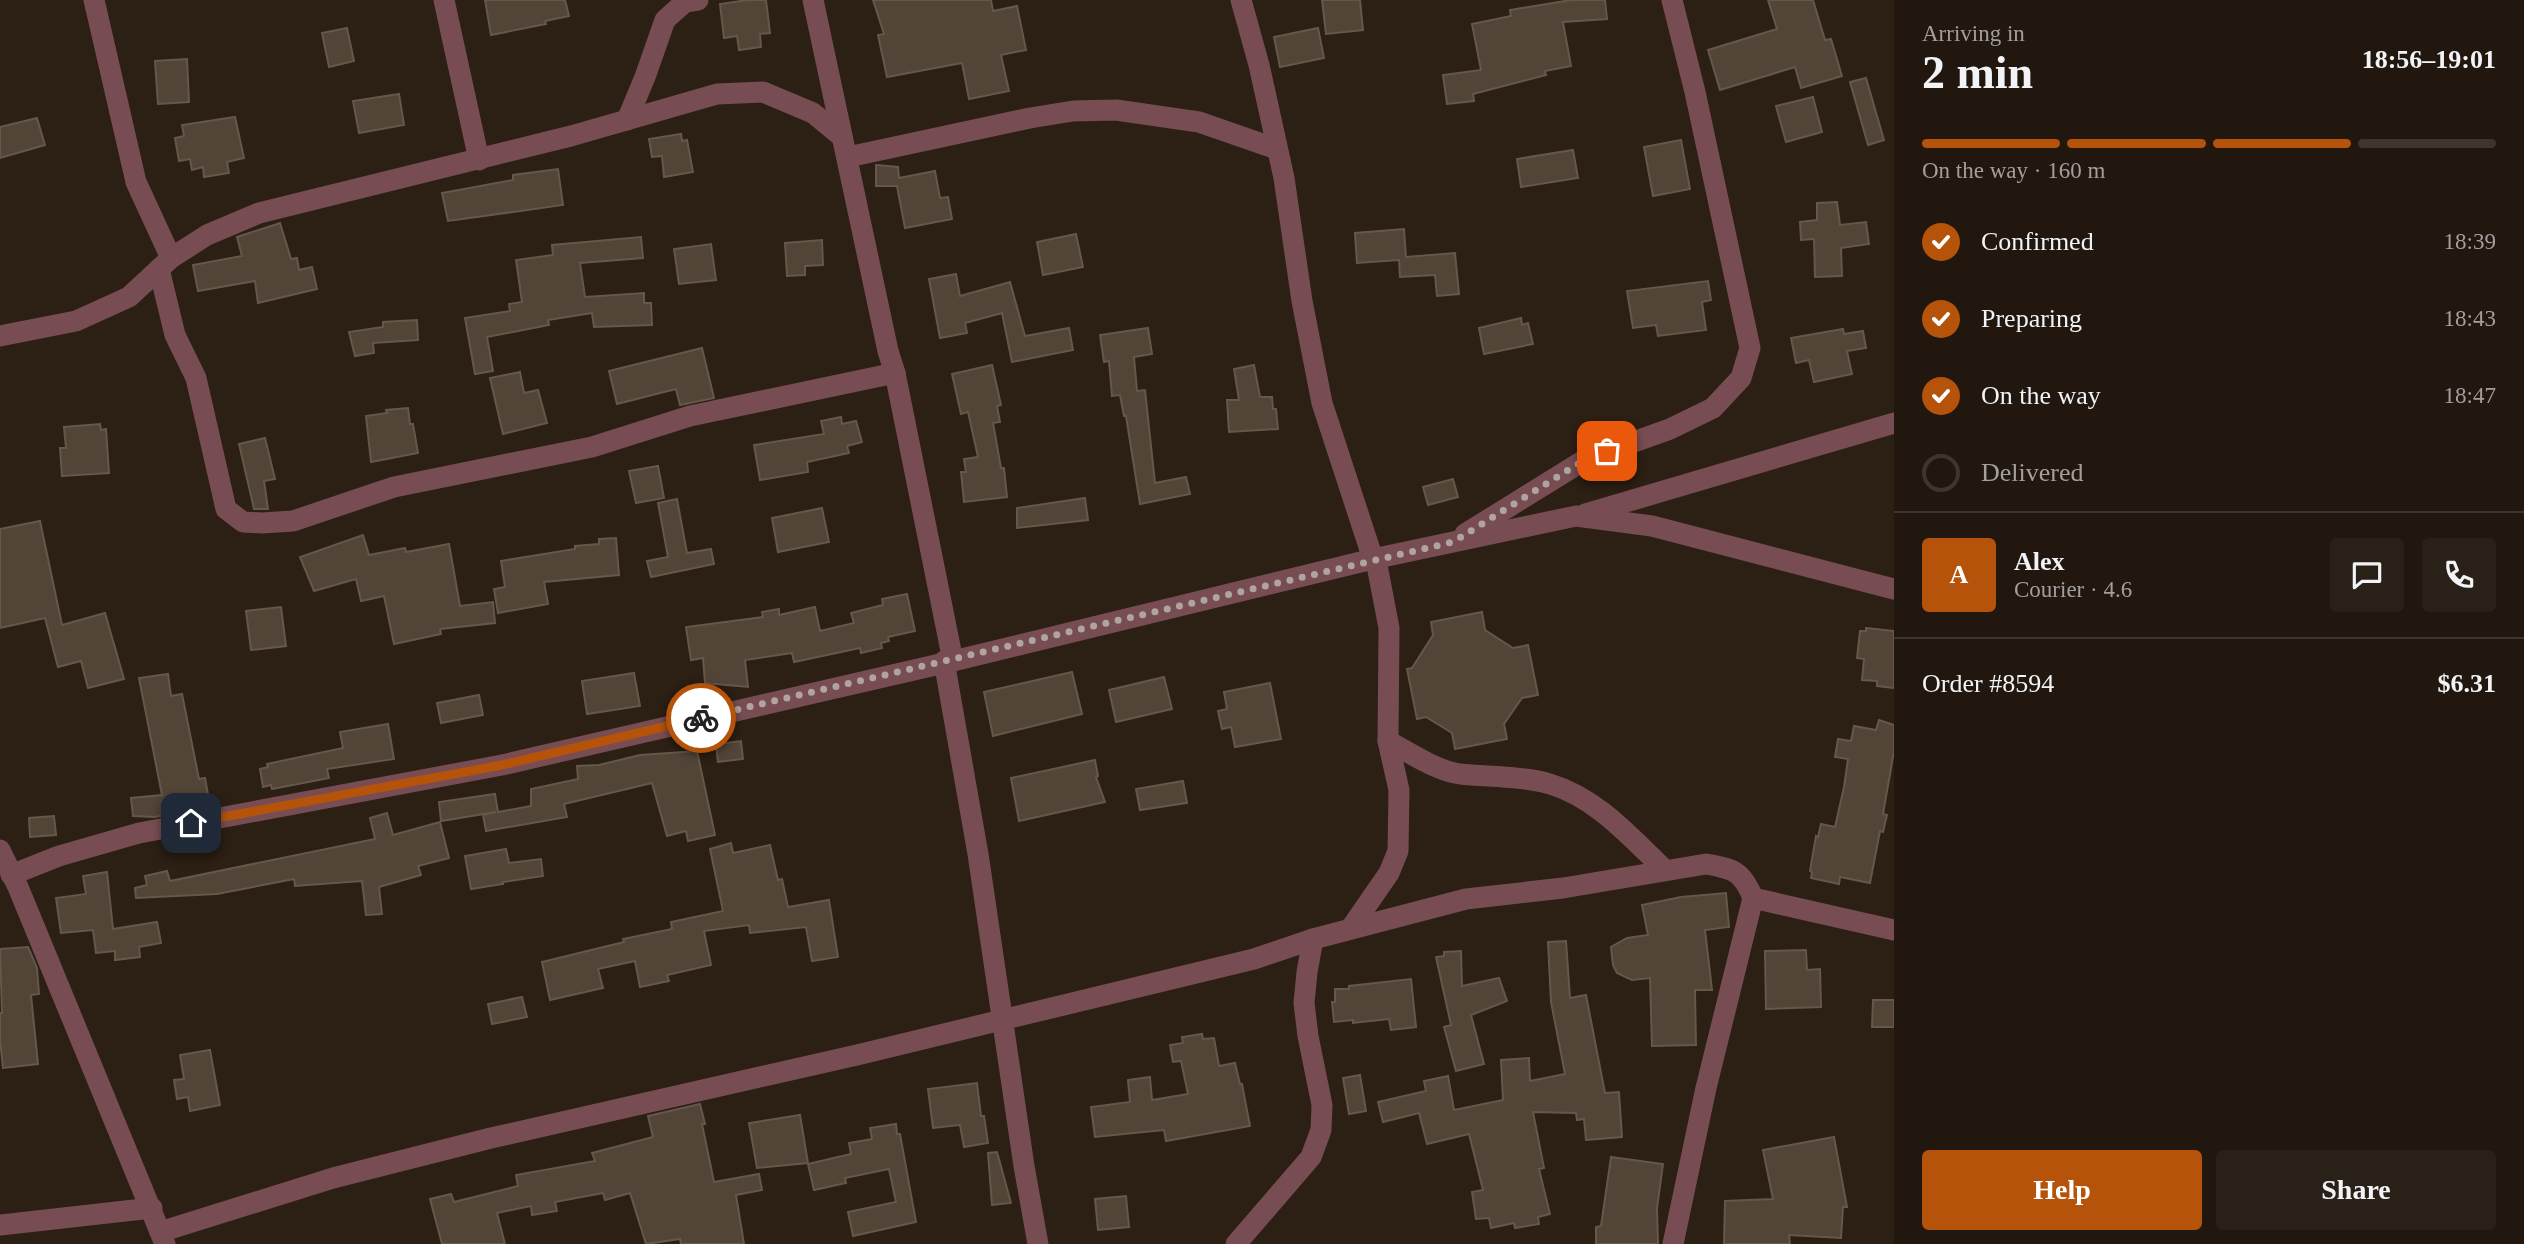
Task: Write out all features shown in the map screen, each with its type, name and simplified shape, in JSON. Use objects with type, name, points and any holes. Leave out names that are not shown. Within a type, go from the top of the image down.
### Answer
[{"type":"street","points":[[94,0],[136,182],[165,264],[175,335],[196,378],[226,509],[243,522],[293,521],[394,487],[592,447],[690,416],[895,373]]},
{"type":"street","points":[[444,0],[479,160]]},
{"type":"street","points":[[627,120],[665,20],[685,2],[698,0]]},
{"type":"street","points":[[813,0],[888,351],[895,373],[948,661],[1001,1019],[1038,1244]]},
{"type":"street","points":[[1241,0],[1259,65],[1277,149],[1322,403],[1374,560],[1389,628],[1388,741],[1399,790],[1398,851],[1389,873],[1351,928]]},
{"type":"street","points":[[1453,542],[1586,459],[1670,429],[1713,408],[1741,378],[1750,348],[1695,92],[1672,0]]},
{"type":"street","points":[[0,336],[76,321],[129,296],[165,264],[207,235],[259,213],[479,160],[717,94],[763,92],[813,113],[845,147]]},
{"type":"street","points":[[845,147],[1073,111],[1105,110],[1199,122],[1277,149]]},
{"type":"street","points":[[10,884],[59,856],[139,833],[502,765],[1374,560],[1576,516],[1894,423]]},
{"type":"street","points":[[1576,516],[1652,526],[1894,589]]},
{"type":"street","points":[[1388,741],[1424,761],[1458,774],[1508,776],[1552,785],[1596,805],[1665,870]]},
{"type":"street","points":[[0,850],[10,884],[152,1208],[162,1238],[333,1178],[491,1138],[776,1074],[1254,959],[1351,928],[1466,899],[1563,888],[1706,864],[1729,868],[1745,879],[1753,898],[1706,1088],[1673,1244]]},
{"type":"street","points":[[1753,898],[1894,930]]},
{"type":"street","points":[[1236,1244],[1311,1157],[1321,1130],[1322,1105],[1304,1003],[1313,939]]},
{"type":"street","points":[[0,1225],[152,1208]]},
{"type":"building","points":[[485,0],[565,0],[569,16],[545,21],[546,24],[491,35]]},
{"type":"building","points":[[766,0],[770,33],[760,34],[761,47],[739,50],[737,36],[724,38],[720,4]]},
{"type":"building","points":[[873,0],[991,0],[993,11],[1017,6],[1026,50],[1001,55],[1009,91],[969,99],[962,63],[887,77],[878,35],[884,34]]},
{"type":"building","points":[[1322,0],[1360,0],[1363,30],[1326,34]]},
{"type":"building","points":[[1571,0],[1605,0],[1607,19],[1563,22],[1571,66],[1545,71],[1546,75],[1473,94],[1474,101],[1447,104],[1443,75],[1481,70],[1472,24],[1511,16],[1510,10]]},
{"type":"building","points":[[1768,0],[1813,0],[1825,40],[1831,39],[1842,76],[1801,88],[1795,67],[1720,90],[1708,50],[1777,29]]},
{"type":"building","points":[[347,28],[354,61],[329,67],[322,33]]},
{"type":"building","points":[[1318,28],[1324,58],[1280,67],[1274,37]]},
{"type":"building","points":[[187,59],[189,102],[158,104],[155,61]]},
{"type":"building","points":[[1866,78],[1884,140],[1868,145],[1850,82]]},
{"type":"building","points":[[399,94],[404,125],[359,133],[353,101]]},
{"type":"building","points":[[1813,97],[1822,132],[1786,142],[1776,106]]},
{"type":"building","points":[[235,117],[244,158],[227,162],[229,173],[204,177],[203,167],[192,170],[190,159],[179,161],[175,138],[184,136],[182,125]]},
{"type":"building","points":[[37,118],[45,145],[0,158],[0,127]]},
{"type":"building","points":[[681,134],[682,141],[687,140],[693,172],[664,177],[662,156],[652,157],[649,139]]},
{"type":"building","points":[[1681,140],[1690,189],[1653,196],[1644,147]]},
{"type":"building","points":[[1573,150],[1578,178],[1521,187],[1517,159]]},
{"type":"building","points":[[876,165],[898,167],[899,178],[935,171],[940,198],[948,197],[952,219],[905,228],[897,186],[876,186]]},
{"type":"building","points":[[558,169],[563,205],[448,221],[442,193],[513,180],[513,175]]},
{"type":"building","points":[[1837,202],[1840,225],[1866,222],[1869,244],[1841,248],[1842,276],[1815,277],[1814,239],[1801,240],[1800,222],[1817,220],[1817,203]]},
{"type":"building","points":[[280,223],[291,259],[297,258],[299,270],[312,267],[317,289],[258,303],[255,281],[198,291],[193,265],[242,256],[237,237]]},
{"type":"building","points":[[1404,229],[1406,257],[1455,253],[1459,294],[1437,296],[1435,275],[1400,277],[1399,260],[1357,263],[1355,233]]},
{"type":"building","points":[[1076,234],[1083,267],[1043,275],[1037,242]]},
{"type":"building","points":[[641,237],[643,258],[580,263],[585,297],[644,293],[644,303],[651,303],[652,325],[594,327],[592,313],[548,320],[549,325],[487,337],[493,371],[475,374],[465,318],[510,311],[509,304],[522,302],[516,260],[553,255],[552,245]]},
{"type":"building","points":[[822,240],[823,265],[805,266],[805,275],[787,276],[785,243]]},
{"type":"building","points":[[711,244],[716,280],[679,284],[674,249]]},
{"type":"building","points":[[956,274],[960,296],[1010,282],[1025,336],[1069,328],[1073,350],[1012,362],[1002,313],[965,323],[967,333],[940,338],[929,279]]},
{"type":"building","points":[[1708,281],[1711,300],[1702,302],[1706,330],[1658,336],[1656,325],[1633,328],[1627,291]]},
{"type":"building","points":[[1521,318],[1522,325],[1528,323],[1533,344],[1484,354],[1479,328]]},
{"type":"building","points":[[417,320],[418,340],[373,343],[374,353],[355,356],[349,332],[383,327],[383,322]]},
{"type":"building","points":[[1148,328],[1152,354],[1134,357],[1137,391],[1145,390],[1155,483],[1186,477],[1190,494],[1140,504],[1126,416],[1120,395],[1112,396],[1109,361],[1104,362],[1100,335]]},
{"type":"building","points":[[1843,329],[1844,334],[1863,331],[1866,348],[1847,351],[1852,374],[1814,382],[1809,360],[1796,363],[1791,338]]},
{"type":"building","points":[[702,348],[714,398],[680,405],[676,389],[617,404],[609,371]]},
{"type":"building","points":[[992,365],[1001,405],[997,406],[1000,422],[993,423],[1001,468],[1004,468],[1007,497],[964,502],[961,472],[966,472],[964,459],[978,457],[968,412],[961,414],[952,374]]},
{"type":"building","points":[[1254,365],[1260,397],[1272,397],[1278,429],[1229,432],[1227,400],[1239,400],[1234,369]]},
{"type":"building","points":[[520,372],[524,393],[538,390],[547,423],[503,434],[490,378]]},
{"type":"building","points":[[408,408],[418,453],[371,462],[366,416],[387,413],[386,410]]},
{"type":"building","points":[[841,417],[842,424],[856,421],[862,442],[847,446],[849,453],[807,462],[808,472],[760,480],[754,445],[824,434],[821,421]]},
{"type":"building","points":[[100,424],[101,430],[106,429],[109,473],[62,476],[60,448],[66,448],[64,427]]},
{"type":"building","points":[[265,438],[275,479],[264,481],[268,509],[254,509],[239,444]]},
{"type":"building","points":[[658,466],[664,498],[636,503],[629,471]]},
{"type":"building","points":[[1453,479],[1458,497],[1428,505],[1423,487]]},
{"type":"building","points":[[1085,498],[1088,520],[1017,528],[1017,508]]},
{"type":"building","points":[[677,499],[687,553],[711,549],[714,564],[651,577],[647,561],[668,557],[658,503]]},
{"type":"building","points":[[822,508],[829,542],[778,552],[772,518]]},
{"type":"building","points":[[40,521],[62,625],[105,613],[124,679],[88,688],[81,661],[58,667],[45,618],[0,628],[0,529]]},
{"type":"building","points":[[363,535],[369,555],[449,544],[460,606],[493,602],[495,623],[440,629],[441,634],[394,644],[384,596],[361,601],[356,579],[314,591],[300,557]]},
{"type":"building","points":[[616,538],[619,575],[544,582],[548,604],[498,613],[494,589],[505,587],[501,561],[575,549],[575,546],[599,544],[599,539]]},
{"type":"building","points":[[907,594],[915,631],[888,637],[889,641],[881,643],[882,648],[861,653],[860,648],[794,662],[792,653],[745,660],[748,687],[705,683],[703,658],[691,660],[686,627],[763,617],[762,612],[779,609],[779,615],[815,607],[820,631],[854,623],[851,613],[883,605],[882,599]]},
{"type":"building","points":[[281,607],[286,646],[251,650],[246,611]]},
{"type":"building","points":[[1482,612],[1485,630],[1513,648],[1528,645],[1538,695],[1522,698],[1504,724],[1507,739],[1455,749],[1452,733],[1426,717],[1417,719],[1407,669],[1412,668],[1433,635],[1431,622]]},
{"type":"building","points":[[1866,628],[1894,631],[1894,688],[1877,686],[1877,681],[1862,680],[1864,659],[1857,658],[1860,631],[1866,631]]},
{"type":"building","points":[[1072,672],[1082,714],[993,736],[984,692]]},
{"type":"building","points":[[634,673],[640,706],[587,714],[582,681]]},
{"type":"building","points":[[168,674],[171,696],[182,694],[199,779],[205,778],[210,806],[155,817],[133,816],[131,798],[162,795],[139,678]]},
{"type":"building","points":[[1164,677],[1172,709],[1116,722],[1109,690]]},
{"type":"building","points":[[1270,683],[1281,739],[1235,747],[1231,727],[1222,729],[1218,711],[1227,709],[1224,692]]},
{"type":"building","points":[[479,695],[483,715],[441,723],[437,703]]},
{"type":"building","points":[[1879,720],[1894,725],[1894,751],[1883,814],[1887,815],[1883,832],[1880,831],[1870,883],[1840,877],[1839,884],[1811,878],[1816,836],[1818,837],[1821,824],[1835,827],[1844,787],[1848,759],[1835,757],[1838,739],[1851,741],[1854,726],[1876,730]]},
{"type":"building","points":[[388,724],[394,759],[327,769],[329,778],[272,789],[271,785],[263,787],[260,769],[268,767],[267,764],[343,748],[340,732]]},
{"type":"building","points":[[741,741],[743,759],[718,762],[716,744]]},
{"type":"building","points":[[697,751],[715,835],[688,841],[686,831],[667,836],[652,783],[564,804],[567,817],[486,831],[483,815],[496,812],[441,821],[439,802],[495,794],[498,812],[531,806],[531,789],[578,779],[577,766],[599,765],[640,755]]},
{"type":"building","points":[[1095,760],[1096,777],[1105,802],[1019,821],[1011,778]]},
{"type":"building","points":[[1183,781],[1187,803],[1140,810],[1136,789]]},
{"type":"building","points":[[387,813],[393,835],[440,822],[449,858],[418,866],[421,875],[379,887],[382,914],[366,915],[362,881],[295,886],[294,879],[217,894],[136,898],[135,888],[147,885],[145,876],[167,871],[170,881],[375,839],[370,818]]},
{"type":"building","points":[[54,816],[56,835],[30,837],[29,818]]},
{"type":"building","points":[[731,843],[733,853],[770,845],[788,907],[829,900],[838,957],[812,961],[806,927],[750,933],[749,925],[704,931],[711,965],[667,975],[669,981],[640,987],[635,961],[598,969],[603,988],[550,1000],[542,962],[624,942],[623,939],[672,929],[671,922],[723,911],[710,849]]},
{"type":"building","points":[[506,849],[509,863],[541,859],[543,876],[471,889],[465,856]]},
{"type":"building","points":[[107,872],[113,929],[157,922],[161,943],[139,947],[140,957],[115,960],[115,951],[96,953],[93,930],[61,933],[56,898],[86,894],[83,876]]},
{"type":"building","points":[[1726,893],[1729,927],[1705,930],[1712,990],[1695,990],[1696,1045],[1652,1046],[1650,978],[1632,980],[1617,973],[1611,947],[1627,938],[1648,935],[1642,905],[1681,897]]},
{"type":"building","points":[[1566,941],[1570,998],[1586,995],[1605,1093],[1619,1092],[1622,1137],[1586,1140],[1584,1119],[1577,1120],[1576,1113],[1533,1112],[1544,1168],[1539,1169],[1550,1214],[1538,1217],[1539,1224],[1515,1228],[1514,1223],[1491,1228],[1489,1218],[1476,1219],[1472,1192],[1483,1190],[1469,1134],[1427,1144],[1419,1113],[1383,1122],[1378,1102],[1426,1091],[1424,1081],[1448,1076],[1454,1110],[1503,1100],[1501,1060],[1529,1058],[1530,1081],[1565,1074],[1551,1002],[1548,942]]},
{"type":"building","points":[[28,947],[37,968],[39,994],[31,995],[38,1064],[3,1068],[0,1039],[0,949]]},
{"type":"building","points":[[1806,950],[1807,970],[1820,969],[1821,1007],[1766,1009],[1765,951]]},
{"type":"building","points":[[1461,951],[1462,986],[1499,978],[1507,1001],[1471,1015],[1484,1064],[1456,1071],[1444,1027],[1451,1025],[1436,957],[1444,956],[1444,952]]},
{"type":"building","points":[[1411,979],[1416,1027],[1391,1030],[1389,1019],[1334,1022],[1332,1002],[1335,1002],[1335,989]]},
{"type":"building","points":[[522,997],[527,1017],[492,1024],[488,1004]]},
{"type":"building","points":[[1873,1000],[1894,1000],[1894,1027],[1872,1027]]},
{"type":"building","points":[[1202,1034],[1203,1039],[1214,1038],[1219,1066],[1235,1063],[1250,1126],[1166,1141],[1164,1130],[1095,1137],[1091,1107],[1130,1102],[1128,1080],[1150,1077],[1152,1100],[1188,1094],[1181,1061],[1173,1062],[1170,1045],[1183,1043],[1182,1037]]},
{"type":"building","points":[[210,1050],[220,1105],[190,1111],[188,1097],[177,1099],[174,1080],[184,1079],[180,1055]]},
{"type":"building","points":[[1360,1075],[1366,1111],[1349,1114],[1343,1078]]},
{"type":"building","points":[[977,1083],[988,1143],[964,1147],[960,1125],[933,1128],[928,1089]]},
{"type":"building","points":[[700,1104],[714,1182],[759,1174],[762,1190],[736,1195],[744,1244],[681,1244],[680,1239],[646,1244],[630,1193],[605,1200],[603,1193],[555,1202],[557,1211],[532,1215],[531,1206],[497,1213],[505,1244],[442,1244],[430,1199],[451,1194],[454,1202],[518,1186],[516,1175],[595,1161],[592,1153],[653,1137],[648,1116]]},
{"type":"building","points":[[800,1115],[808,1163],[757,1168],[749,1123]]},
{"type":"building","points":[[896,1124],[916,1222],[853,1236],[848,1212],[896,1202],[889,1169],[845,1178],[846,1183],[814,1190],[808,1164],[851,1154],[849,1143],[872,1139],[870,1128]]},
{"type":"building","points":[[1834,1137],[1847,1207],[1843,1207],[1841,1238],[1789,1235],[1790,1244],[1724,1244],[1725,1201],[1773,1199],[1763,1150]]},
{"type":"building","points":[[997,1152],[1011,1203],[992,1205],[988,1153]]},
{"type":"building","points":[[1611,1157],[1663,1164],[1657,1208],[1658,1244],[1596,1244],[1596,1227],[1601,1226]]},
{"type":"building","points":[[1126,1196],[1129,1227],[1098,1230],[1095,1199]]},
{"type":"way so far","points":[[701,718],[1453,542],[1586,459],[1607,451]]},
{"type":"route","points":[[191,823],[502,765],[701,718]]}]
